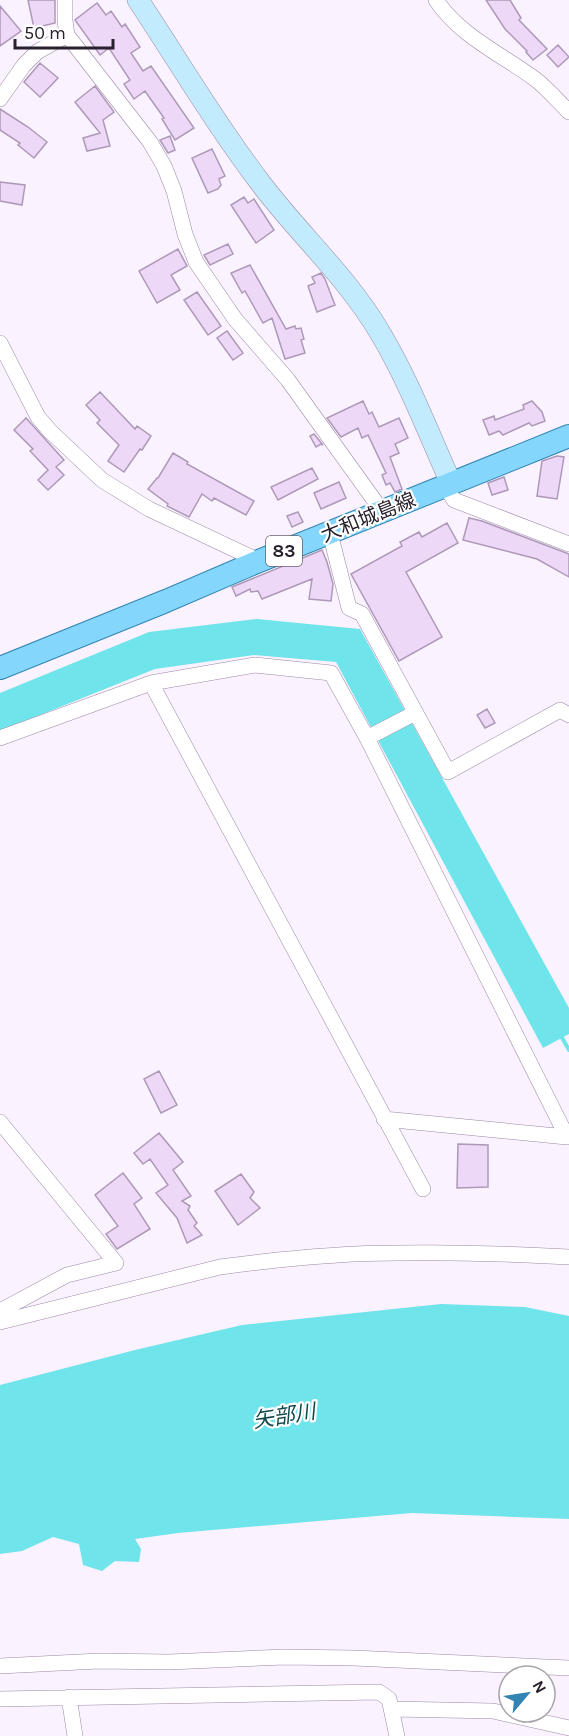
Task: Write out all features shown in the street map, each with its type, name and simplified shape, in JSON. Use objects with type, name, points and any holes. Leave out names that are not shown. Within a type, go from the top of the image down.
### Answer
[{"type":"main road","name":"大和城島線","points":[[0,668],[569,436]]},
{"type":"street","points":[[65,0],[67,35],[150,142],[164,166],[196,262],[235,320],[288,380],[382,512]]},
{"type":"street","points":[[138,0],[262,185],[332,267],[378,329],[399,368],[454,500],[569,544]]},
{"type":"street","points":[[436,0],[445,14],[470,35],[537,80],[569,112]]},
{"type":"street","points":[[0,99],[24,65],[37,52],[67,35]]},
{"type":"street","points":[[0,343],[38,417],[102,480],[149,509],[259,561]]},
{"type":"street","points":[[330,533],[349,608],[362,614],[447,772],[560,710],[569,715]]},
{"type":"street","points":[[0,738],[151,683],[255,665],[331,673],[373,735],[567,1137],[384,1119]]},
{"type":"street","points":[[151,683],[423,1190]]},
{"type":"street","points":[[373,735],[415,713]]},
{"type":"street","points":[[0,1122],[116,1263],[67,1275],[0,1311]]},
{"type":"street","points":[[0,1322],[220,1267],[253,1263],[324,1256],[399,1253],[569,1257]]},
{"type":"street","points":[[0,1666],[99,1660],[169,1662],[285,1657],[569,1668]]},
{"type":"street","points":[[0,1699],[380,1692],[389,1699],[397,1736]]},
{"type":"street","points":[[69,1697],[75,1736]]},
{"type":"street","points":[[392,1709],[493,1711],[569,1728]]},
{"type":"water","points":[[257,619],[360,629],[569,1008],[569,1034],[543,1048],[336,662],[254,655],[155,669],[0,731],[0,693],[149,632]]},
{"type":"water","name":"矢部川","points":[[441,1304],[525,1307],[569,1316],[569,1519],[412,1513],[178,1533],[135,1539],[141,1549],[139,1562],[115,1561],[102,1571],[83,1565],[79,1544],[53,1537],[22,1551],[0,1554],[0,1385],[242,1325]]},
{"type":"building","points":[[28,0],[55,0],[55,23],[34,28]]},
{"type":"building","points":[[486,0],[510,0],[521,18],[519,20],[547,49],[533,60],[505,29]]},
{"type":"building","points":[[97,3],[106,15],[111,11],[122,27],[125,24],[140,47],[131,53],[143,71],[151,66],[194,128],[175,140],[162,119],[164,118],[145,91],[134,99],[124,84],[130,80],[109,48],[100,55],[75,20]]},
{"type":"building","points":[[0,6],[21,31],[0,46]]},
{"type":"building","points":[[558,45],[569,57],[558,67],[547,55]]},
{"type":"building","points":[[40,63],[58,78],[40,97],[24,82]]},
{"type":"building","points":[[95,86],[114,112],[103,120],[110,146],[87,151],[83,138],[100,133],[75,102]]},
{"type":"building","points":[[0,109],[47,142],[34,158],[18,145],[20,143],[0,130]]},
{"type":"building","points":[[170,136],[175,150],[168,153],[160,140]]},
{"type":"building","points":[[212,149],[225,176],[219,179],[221,185],[218,189],[208,193],[192,158]]},
{"type":"building","points":[[0,182],[25,185],[22,205],[0,201]]},
{"type":"building","points":[[244,197],[248,203],[254,199],[274,230],[256,243],[231,205]]},
{"type":"building","points":[[228,244],[233,254],[210,265],[204,255]]},
{"type":"building","points":[[178,249],[187,266],[171,275],[180,290],[157,303],[139,271]]},
{"type":"building","points":[[250,265],[286,329],[295,326],[296,329],[301,328],[304,339],[301,340],[305,353],[285,359],[272,318],[263,323],[245,291],[242,293],[231,273]]},
{"type":"building","points":[[321,273],[335,305],[317,312],[308,286],[315,283],[312,277]]},
{"type":"building","points":[[197,292],[221,326],[208,335],[184,300]]},
{"type":"building","points":[[227,331],[243,353],[233,360],[217,338]]},
{"type":"building","points":[[100,392],[135,429],[137,426],[151,436],[124,472],[108,461],[119,445],[97,423],[100,420],[86,405]]},
{"type":"building","points":[[363,401],[369,414],[372,412],[379,427],[399,418],[408,438],[395,444],[399,453],[390,457],[402,489],[395,492],[390,483],[386,485],[382,475],[386,473],[368,435],[362,438],[358,428],[341,437],[327,418]]},
{"type":"building","points":[[532,401],[542,412],[545,421],[532,426],[529,423],[503,435],[499,431],[489,435],[483,420],[494,416],[495,420],[524,409],[523,405]]},
{"type":"building","points":[[26,418],[64,460],[56,467],[64,475],[48,490],[38,480],[48,470],[30,451],[33,449],[14,430]]},
{"type":"building","points":[[314,434],[323,445],[316,447],[310,436]]},
{"type":"building","points":[[173,453],[188,462],[187,464],[254,501],[246,515],[214,498],[212,501],[202,494],[189,517],[167,506],[168,504],[148,489],[158,478]]},
{"type":"building","points":[[557,456],[564,457],[557,499],[537,496],[542,461]]},
{"type":"building","points":[[312,468],[318,479],[278,500],[271,487]]},
{"type":"building","points":[[504,477],[508,490],[492,495],[488,483]]},
{"type":"building","points":[[339,482],[346,498],[321,509],[314,493]]},
{"type":"building","points":[[298,512],[303,522],[292,527],[287,516]]},
{"type":"building","points":[[469,518],[569,554],[569,577],[537,559],[463,540]]},
{"type":"building","points":[[447,523],[458,543],[406,572],[442,637],[399,661],[351,574],[402,546],[400,542],[419,532],[422,537]]},
{"type":"building","points":[[322,550],[333,584],[331,601],[309,599],[312,579],[262,599],[258,591],[251,592],[250,589],[236,596],[232,587]]},
{"type":"building","points":[[487,709],[495,723],[485,728],[477,715]]},
{"type":"building","points":[[159,1071],[177,1105],[161,1113],[144,1079]]},
{"type":"building","points":[[159,1133],[183,1162],[173,1170],[191,1196],[182,1201],[190,1206],[188,1210],[197,1223],[194,1226],[202,1235],[187,1243],[177,1218],[156,1193],[168,1185],[150,1159],[143,1164],[134,1153]]},
{"type":"building","points":[[458,1144],[488,1145],[488,1187],[457,1188]]},
{"type":"building","points":[[123,1173],[142,1198],[134,1204],[150,1229],[117,1249],[106,1234],[118,1226],[95,1195]]},
{"type":"building","points":[[241,1174],[254,1192],[250,1198],[260,1208],[238,1225],[215,1191]]},
{"type":"waterway","points":[[561,1036],[569,1050]]}]
